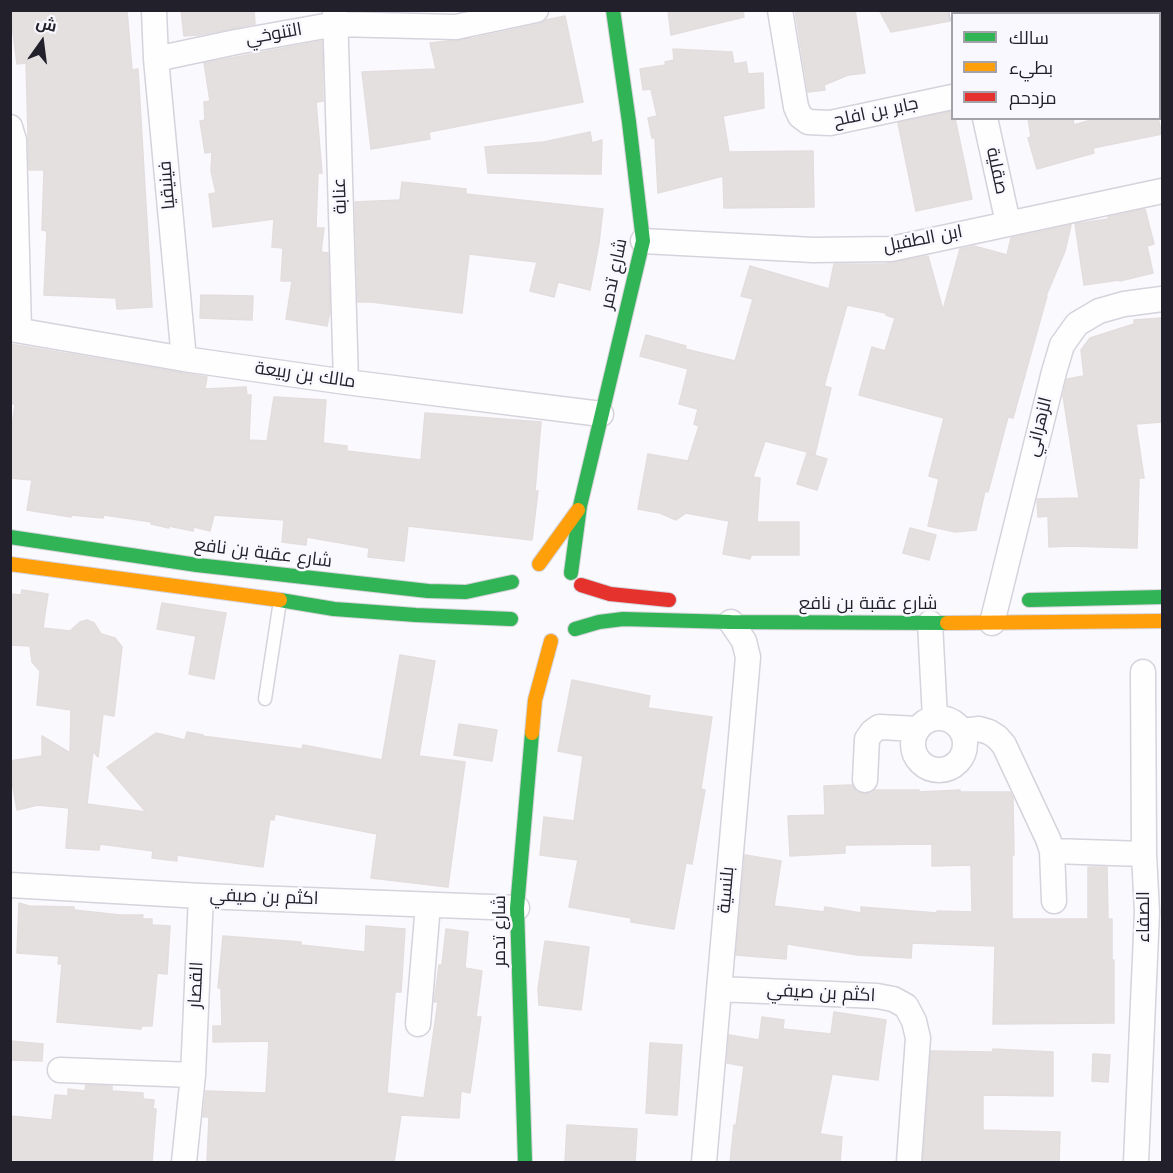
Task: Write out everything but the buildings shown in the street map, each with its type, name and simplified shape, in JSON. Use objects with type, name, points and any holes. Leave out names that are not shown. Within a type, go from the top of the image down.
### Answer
[{"type":"street","name":"فينيقيا","points":[[154,10],[156,59],[184,359]]},
{"type":"street","name":"التنوخي","points":[[156,59],[336,17],[454,19],[536,10]]},
{"type":"street","name":"شارع تدمر","points":[[572,573],[580,506],[643,241],[613,10]]},
{"type":"street","name":"جابر بن افلح","points":[[780,10],[796,107],[800,116],[808,122],[830,123],[951,97]]},
{"type":"street","name":"عنابة","points":[[336,17],[346,382]]},
{"type":"street","name":"صقلية","points":[[985,120],[1008,223]]},
{"type":"street","points":[[10,127],[14,140],[15,330]]},
{"type":"street","name":"ابن الطفيل","points":[[643,241],[813,250],[891,249],[1162,191]]},
{"type":"street","name":"الزهراني","points":[[1000,605],[1051,383],[1062,345],[1077,324],[1099,311],[1124,304],[1162,299]]},
{"type":"street","name":"مالك بن ربيعة","points":[[15,330],[184,359],[601,414]]},
{"type":"street","name":"شارع تدمر","points":[[539,564],[580,506]]},
{"type":"street","name":"شارع عقبة بن نافع","points":[[10,537],[197,565],[428,591],[466,592],[483,589],[511,606]]},
{"type":"street","points":[[10,564],[334,609],[416,615],[511,606],[523,570],[548,563],[572,573],[584,596],[610,594],[661,600],[685,600]]},
{"type":"street","name":"شارع تدمر","points":[[535,700],[563,636],[582,619],[584,596]]},
{"type":"street","name":"شارع عقبة بن نافع","points":[[535,640],[563,636],[599,622],[623,619],[930,623],[1000,605],[1162,597]]},
{"type":"street","name":"شارع عقبة بن نافع","points":[[1000,605],[1162,621]]},
{"type":"street","name":"بلنسية","points":[[704,1162],[748,657],[744,641],[731,622]]},
{"type":"street","points":[[865,780],[867,739],[879,727],[927,723],[948,719],[962,731],[965,744],[961,757],[951,767],[938,770],[924,765],[916,755],[913,741],[927,723],[930,623]]},
{"type":"street","name":"شارع تدمر","points":[[525,1162],[517,908],[535,700],[531,668]]},
{"type":"street","name":"الصفاء","points":[[1136,1162],[1155,911],[1144,854],[1143,672]]},
{"type":"street","points":[[962,731],[979,729],[989,732],[1004,745],[1052,851],[1054,901]]},
{"type":"street","points":[[1052,851],[1144,854]]},
{"type":"street","name":"اكثم بن صيفي","points":[[10,885],[201,896],[517,908]]},
{"type":"street","name":"القصار","points":[[184,1162],[193,1075],[201,896]]},
{"type":"street","points":[[418,1024],[428,905]]},
{"type":"street","name":"اكثم بن صيفي","points":[[718,989],[877,996],[892,999],[906,1006],[914,1020],[918,1038],[909,1162]]},
{"type":"street","points":[[60,1070],[193,1075]]},
{"type":"lane","points":[[265,699],[280,600]]},
{"type":"traffic: fast","points":[[571,573],[580,506],[643,241],[613,10]]},
{"type":"traffic: fast","points":[[10,537],[197,565],[428,591],[466,592],[512,582]]},
{"type":"traffic: fast","points":[[1029,600],[1162,597]]},
{"type":"traffic: fast","points":[[280,600],[334,609],[511,619]]},
{"type":"traffic: fast","points":[[575,629],[599,622],[623,619],[947,623]]},
{"type":"traffic: fast","points":[[525,1162],[517,908],[532,733]]},
{"type":"traffic: slow","points":[[539,564],[578,510]]},
{"type":"traffic: slow","points":[[10,564],[280,600]]},
{"type":"traffic: slow","points":[[947,623],[1162,621]]},
{"type":"traffic: slow","points":[[532,733],[535,700],[551,641]]},
{"type":"traffic: jam","points":[[581,585],[610,594],[669,600]]}]
